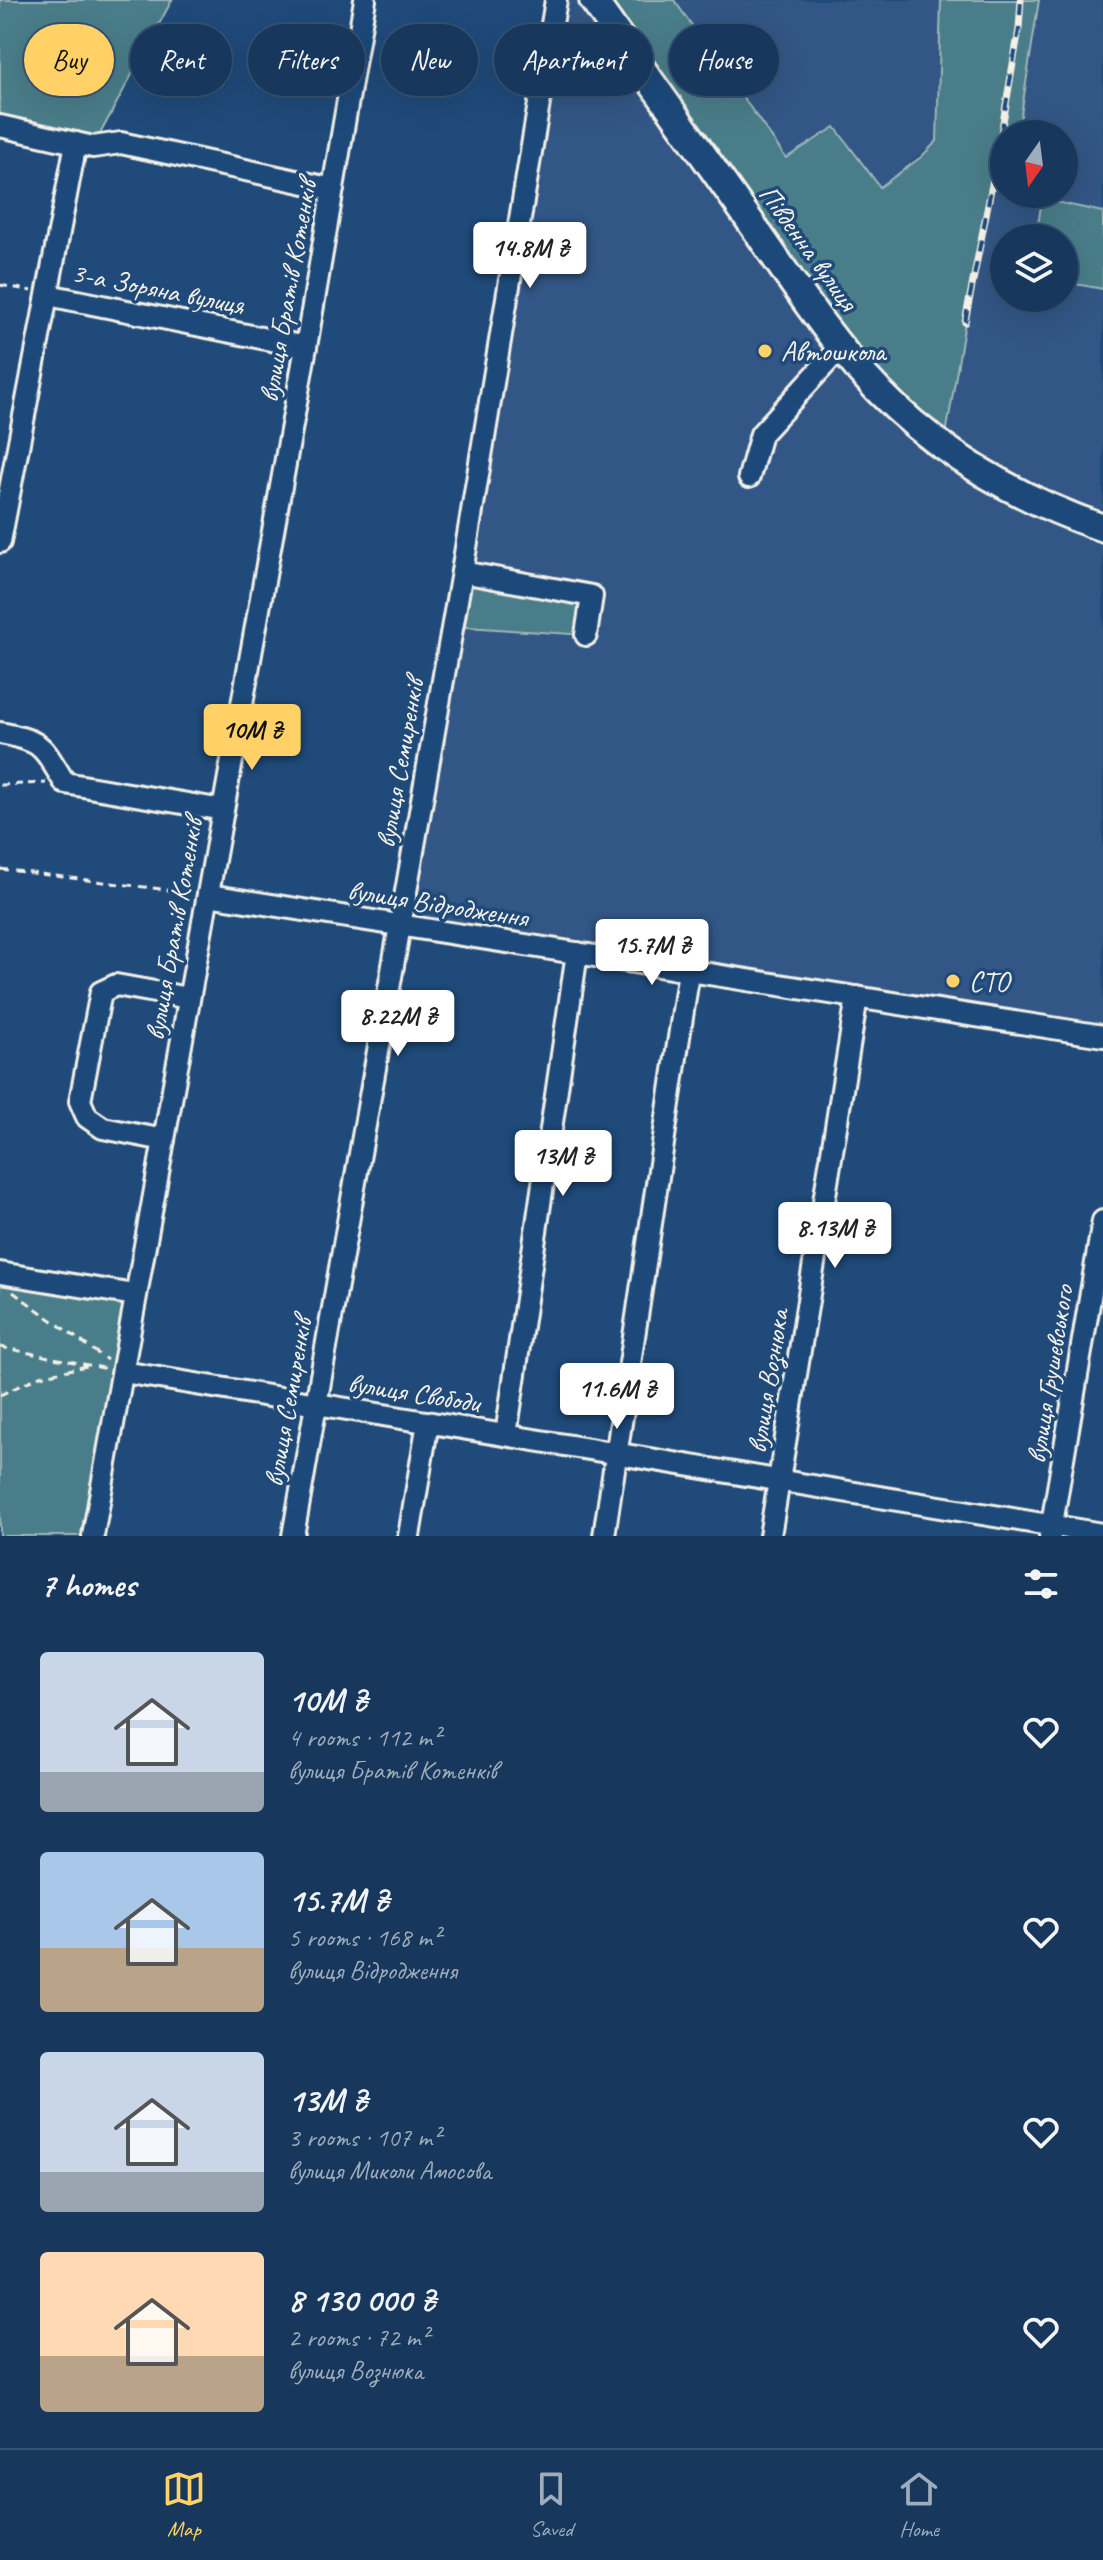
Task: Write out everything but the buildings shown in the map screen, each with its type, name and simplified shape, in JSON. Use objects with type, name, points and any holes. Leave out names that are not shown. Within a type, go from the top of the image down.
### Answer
[{"type":"main road","name":"Південна вулиця","points":[[593,0],[812,309],[883,395],[950,451],[1031,499],[1103,528]]},
{"type":"street","name":"вулиця Братів Котенків","points":[[93,1536],[115,1366],[135,1295],[164,1140],[365,0]]},
{"type":"street","name":"вулиця Семиренків","points":[[293,1536],[462,572],[556,0]]},
{"type":"street","points":[[0,126],[93,147],[121,143],[333,189]]},
{"type":"street","points":[[0,542],[76,143]]},
{"type":"street","name":"3-а Зоряна вулиця","points":[[48,295],[306,347]]},
{"type":"street","points":[[749,477],[761,434],[841,347]]},
{"type":"street","points":[[462,572],[592,596],[586,635]]},
{"type":"street","points":[[0,733],[40,744],[65,783],[223,810]]},
{"type":"street","name":"вулиця Відродження","points":[[208,895],[1103,1036]]},
{"type":"street","points":[[506,1435],[577,953]]},
{"type":"street","points":[[604,1536],[689,971]]},
{"type":"street","points":[[164,1140],[103,1128],[87,1117],[80,1101],[101,992],[116,985],[188,998]]},
{"type":"street","name":"вулиця Вознюка","points":[[770,1536],[857,997]]},
{"type":"street","name":"вулиця Грушевського","points":[[1051,1531],[1103,1221]]},
{"type":"street","points":[[0,1273],[135,1295]]},
{"type":"street","name":"вулиця Свободи","points":[[115,1366],[315,1404],[779,1479],[1051,1531],[1103,1534]]},
{"type":"street","points":[[409,1536],[428,1422]]},
{"type":"path","name":"3-а Зоряна вулиця","points":[[0,285],[48,295]]},
{"type":"path","points":[[0,785],[65,783]]},
{"type":"path","points":[[0,869],[208,895]]},
{"type":"path","points":[[12,1292],[115,1366]]},
{"type":"path","points":[[0,1347],[90,1365],[115,1366]]},
{"type":"path","points":[[0,1395],[40,1376],[90,1365],[115,1366]]},
{"type":"shaded area","points":[[556,0],[593,0],[612,24],[552,24]]},
{"type":"shaded area","points":[[674,0],[941,0],[937,141],[879,187],[787,159],[742,96],[779,96],[779,24],[691,24]]},
{"type":"shaded area","points":[[1039,0],[1103,0],[1103,1036],[399,926],[452,626],[585,634],[462,572],[540,96],[653,96],[653,76],[945,446],[990,194],[990,208],[1078,208],[1078,120],[1020,120]]},
{"type":"green space","points":[[0,0],[172,0],[159,24],[130,24],[130,78],[93,147],[0,126]]},
{"type":"green space","points":[[593,0],[674,0],[691,24],[669,24],[669,96],[742,96],[786,158],[835,127],[880,187],[921,157],[937,141],[941,0],[1039,0],[1020,120],[990,120],[990,194],[944,447],[904,414],[653,80],[653,24],[611,24]]},
{"type":"green space","points":[[1078,207],[1103,212],[1103,289],[1078,285],[1078,224],[1038,224],[1041,208]]},
{"type":"green space","points":[[462,572],[592,596],[586,635],[452,626]]},
{"type":"green space","points":[[0,1273],[135,1295],[93,1536],[0,1536]]},
{"type":"railway","points":[[965,322],[995,169],[1019,29],[1021,0]]},
{"type":"place","name":"Автошкола","points":[[765,351]]},
{"type":"place","name":"СТО","points":[[953,981]]}]
